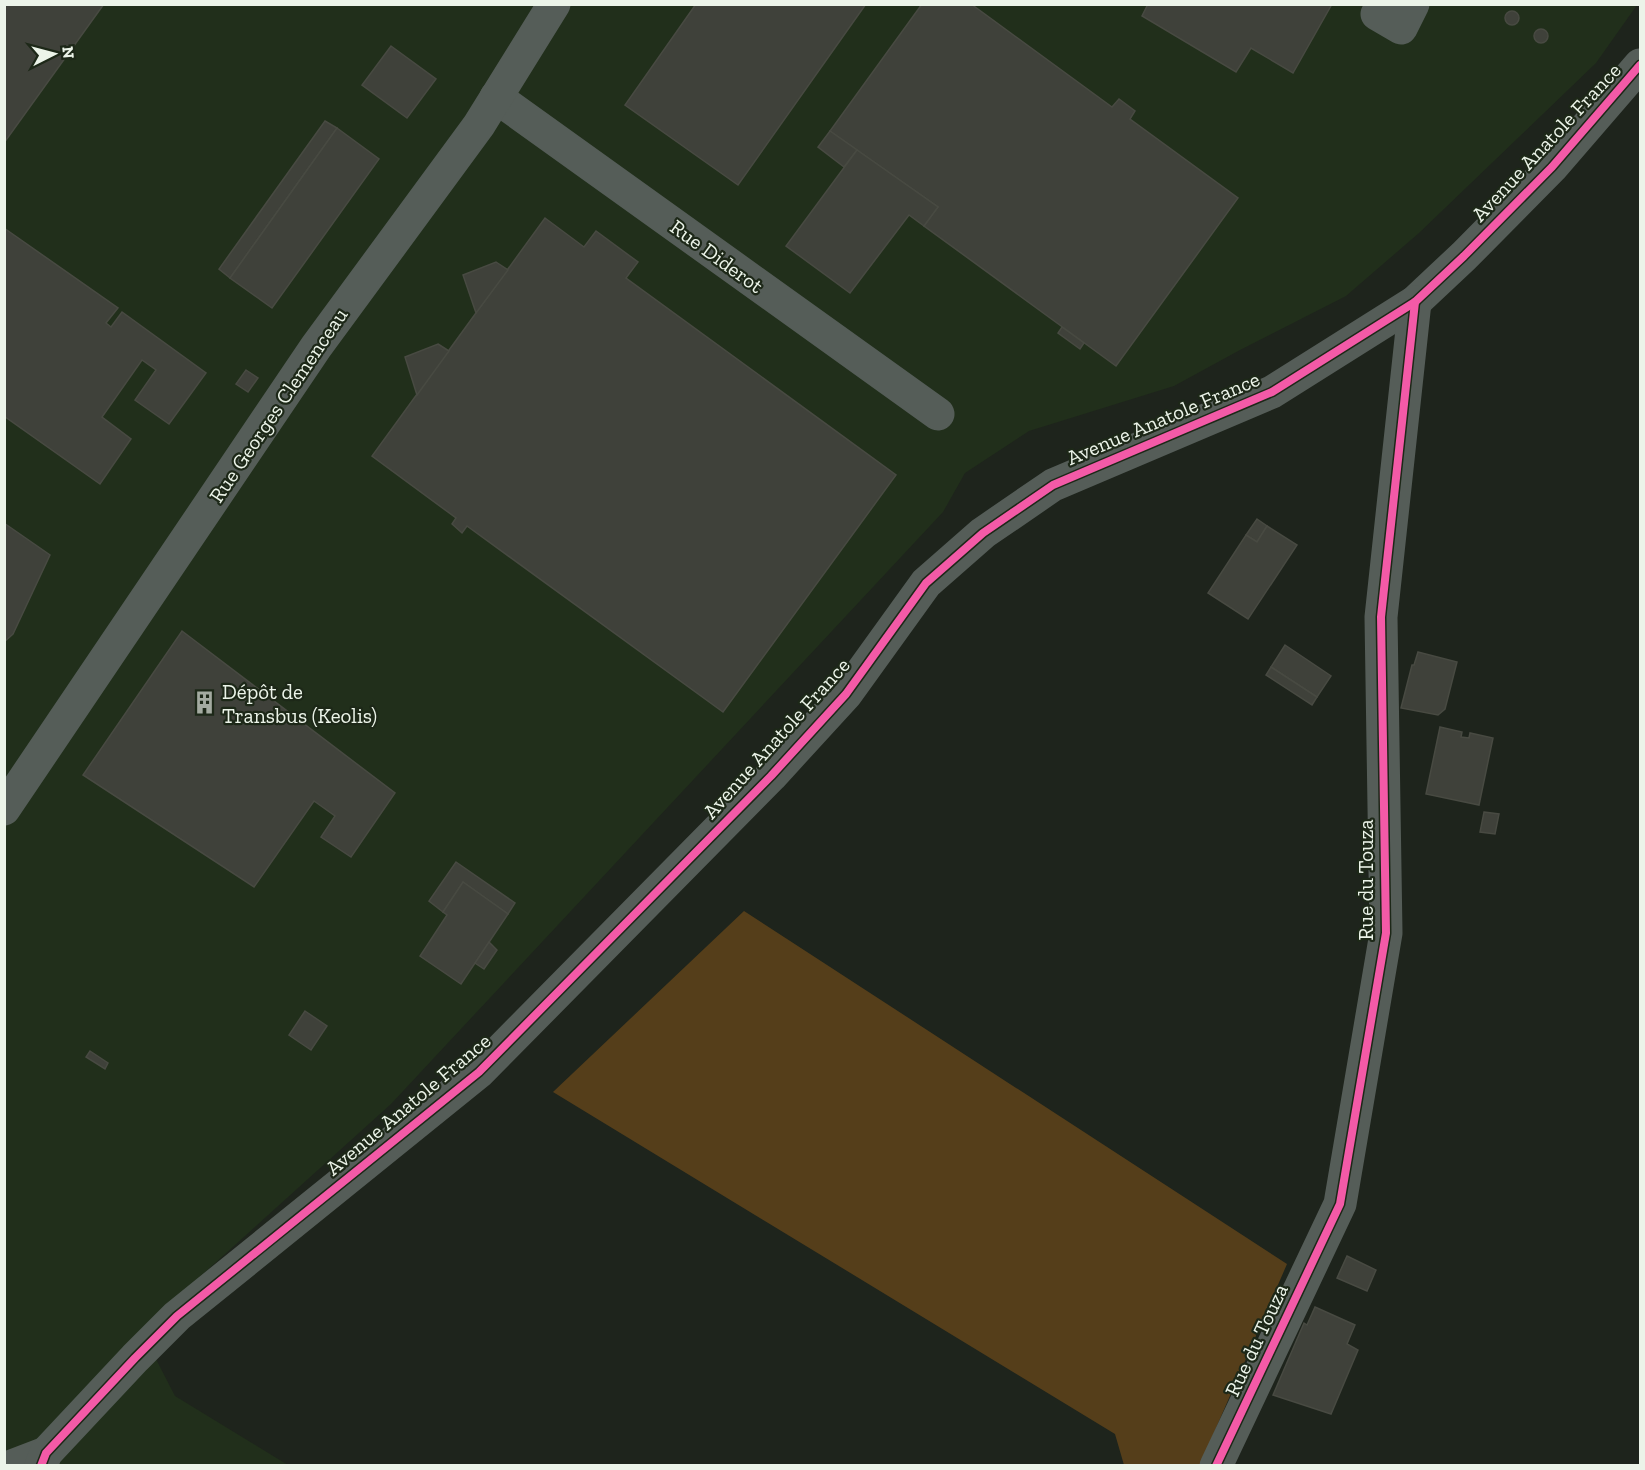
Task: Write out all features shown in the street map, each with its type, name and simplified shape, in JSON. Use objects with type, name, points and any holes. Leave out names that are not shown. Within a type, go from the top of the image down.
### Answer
[{"type":"street","name":"Rue Georges Clemenceau","points":[[4,809],[316,347],[478,125],[554,4]]},
{"type":"street","points":[[1377,14],[1401,28],[1413,4]]},
{"type":"street","name":"Avenue Anatole France","points":[[12,1466],[44,1459],[135,1358],[177,1316],[479,1072],[771,776],[846,694],[926,583],[983,533],[1053,485],[1272,392],[1415,302],[1552,167],[1641,65]]},
{"type":"street","name":"Rue Diderot","points":[[496,98],[938,414]]},
{"type":"street","name":"Rue du Touza","points":[[1216,1466],[1340,1204],[1346,1170],[1386,933],[1381,617],[1415,302]]},
{"type":"shaded area","points":[[5,5],[1637,5],[1596,63],[1419,233],[1346,296],[1174,386],[1029,431],[965,473],[943,512],[391,1104],[141,1330],[175,1396],[288,1465],[5,1466]]},
{"type":"shaded area","points":[[744,911],[1287,1264],[1200,1465],[1124,1465],[1115,1434],[553,1092]]},
{"type":"building","points":[[4,4],[104,4],[4,143]]},
{"type":"building","points":[[696,4],[866,4],[738,185],[625,105]]},
{"type":"building","points":[[922,4],[971,4],[1112,107],[1119,99],[1135,111],[1130,119],[1238,198],[1116,366],[924,226],[938,207],[830,131]]},
{"type":"building","points":[[1148,4],[1332,4],[1293,73],[1251,48],[1236,72],[1142,16]]},
{"type":"building","points":[[1512,11],[1517,13],[1519,18],[1517,23],[1512,25],[1507,23],[1505,18],[1507,13]]},
{"type":"building","points":[[1541,29],[1546,31],[1548,36],[1546,41],[1541,43],[1536,41],[1534,36],[1536,31]]},
{"type":"building","points":[[391,46],[436,79],[407,118],[362,85]]},
{"type":"building","points":[[325,121],[337,128],[230,278],[219,269]]},
{"type":"building","points":[[337,128],[379,159],[272,308],[230,278]]},
{"type":"building","points":[[830,131],[857,150],[844,167],[818,147]]},
{"type":"building","points":[[857,150],[938,207],[924,226],[909,215],[850,293],[786,246]]},
{"type":"building","points":[[545,218],[584,247],[596,231],[638,262],[626,278],[896,475],[723,712],[467,526],[462,533],[452,524],[456,518],[372,456]]},
{"type":"building","points":[[4,228],[118,308],[106,323],[111,327],[122,312],[206,373],[169,424],[135,400],[156,370],[142,360],[102,417],[131,439],[100,484],[4,416]]},
{"type":"building","points":[[496,262],[508,270],[476,313],[463,275]]},
{"type":"building","points":[[1062,327],[1084,343],[1080,349],[1058,333]]},
{"type":"building","points":[[438,344],[449,351],[417,395],[405,357]]},
{"type":"building","points":[[246,370],[258,378],[248,392],[236,384]]},
{"type":"building","points":[[1257,519],[1267,526],[1257,542],[1246,535]]},
{"type":"building","points":[[4,523],[50,555],[13,634],[4,642]]},
{"type":"building","points":[[1267,526],[1297,545],[1248,619],[1208,593],[1246,535],[1257,542]]},
{"type":"building","name":"Dépôt de Transbus (Keolis)","points":[[182,631],[395,793],[351,857],[321,837],[335,816],[314,801],[254,887],[83,775]]},
{"type":"building","points":[[1285,645],[1331,676],[1317,697],[1271,667]]},
{"type":"building","points":[[1418,652],[1457,662],[1445,709],[1438,715],[1401,708],[1412,665],[1414,665]]},
{"type":"building","points":[[1271,667],[1317,697],[1312,705],[1266,675]]},
{"type":"building","points":[[1440,727],[1462,732],[1461,737],[1469,738],[1470,733],[1493,738],[1479,805],[1426,794]]},
{"type":"building","points":[[1484,812],[1499,814],[1495,834],[1480,832]]},
{"type":"building","points":[[456,862],[515,903],[508,914],[463,882],[443,912],[429,901]]},
{"type":"building","points":[[463,882],[508,914],[461,984],[420,956],[447,915],[443,912]]},
{"type":"building","points":[[489,942],[497,950],[484,969],[475,963]]},
{"type":"building","points":[[305,1011],[327,1026],[311,1050],[289,1035]]},
{"type":"building","points":[[90,1051],[108,1063],[105,1069],[86,1057]]},
{"type":"building","points":[[1347,1256],[1376,1270],[1367,1291],[1337,1278]]},
{"type":"building","points":[[1315,1307],[1355,1325],[1347,1344],[1358,1350],[1331,1414],[1273,1395],[1304,1323],[1307,1325]]},
{"type":"cycle path","points":[[41,1466],[46,1453],[177,1316],[479,1072],[771,776],[846,694],[926,583],[983,533],[1053,485],[1272,392],[1415,302],[1552,167],[1640,65]]},
{"type":"cycle path","points":[[1216,1466],[1340,1204],[1386,933],[1381,617],[1415,302]]},
{"type":"place","name":"Dépôt de Transbus (Keolis)","points":[[204,703]]}]
